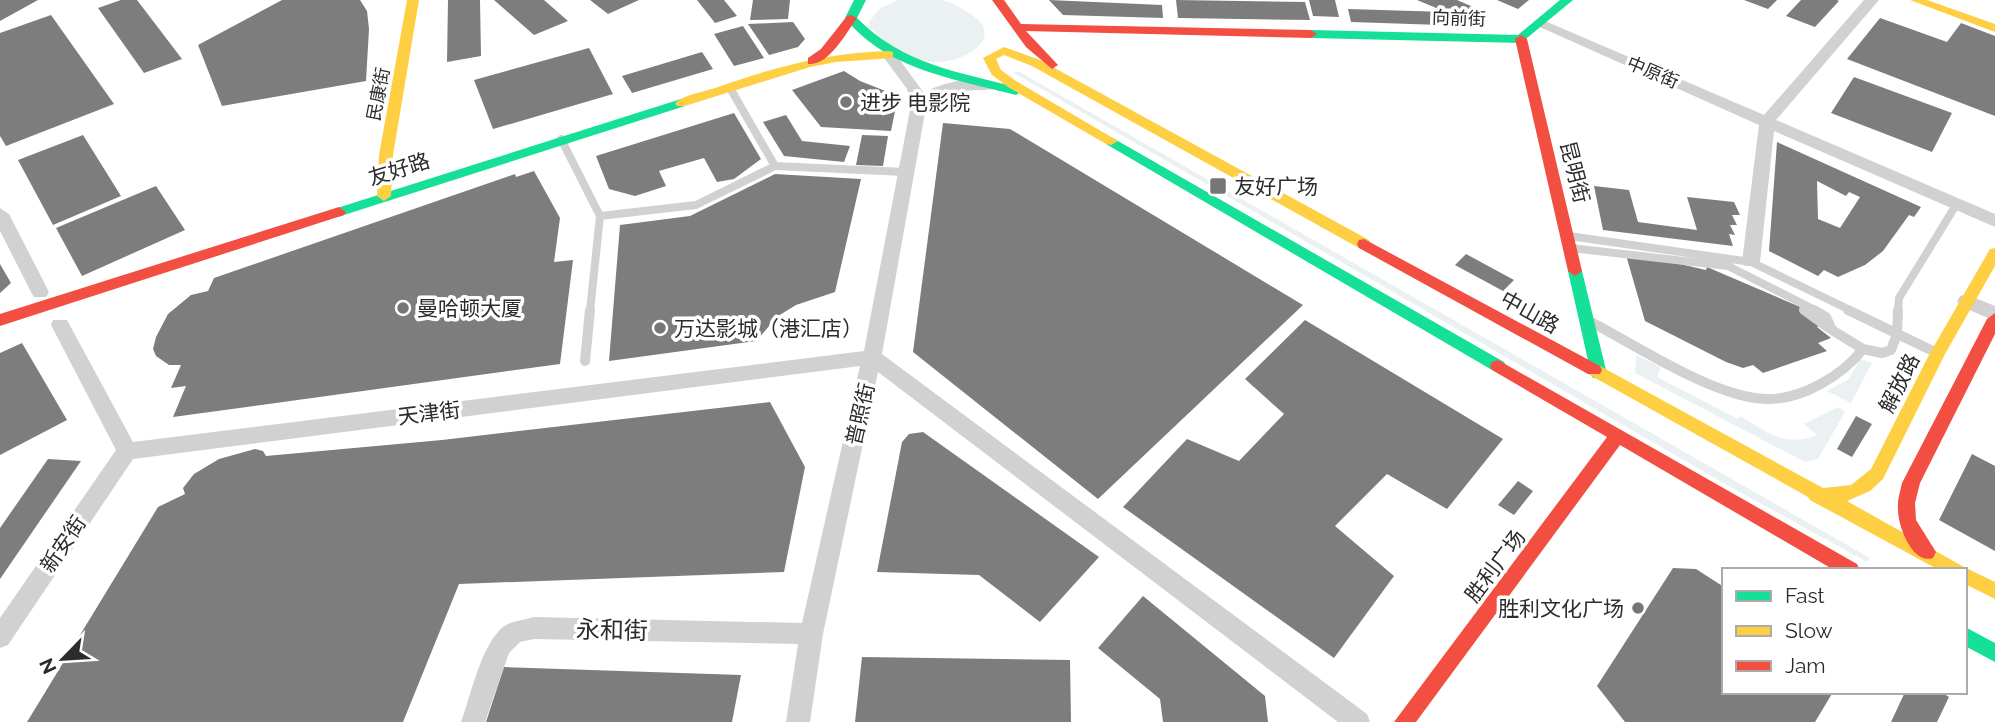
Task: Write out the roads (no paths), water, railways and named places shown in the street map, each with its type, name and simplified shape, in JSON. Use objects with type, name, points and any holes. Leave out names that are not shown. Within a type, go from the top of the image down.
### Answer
[{"type":"main road","name":"民康街","points":[[384,196],[386,155],[413,0]]},
{"type":"main road","points":[[998,0],[1041,57],[1084,89]]},
{"type":"main road","points":[[1521,39],[1567,0]]},
{"type":"main road","points":[[1916,0],[1995,28]]},
{"type":"main road","points":[[812,61],[825,52],[851,18],[858,1]]},
{"type":"main road","points":[[851,18],[859,32],[889,55],[1013,90],[1046,103]]},
{"type":"main road","name":"向前街","points":[[1019,27],[1521,39]]},
{"type":"main road","name":"昆明街","points":[[1521,39],[1599,374]]},
{"type":"main road","points":[[1084,89],[1004,51],[989,58],[996,72],[1046,103],[1848,568]]},
{"type":"main road","name":"友好路","points":[[0,320],[812,61],[862,54],[889,55]]},
{"type":"main road","name":"中山路","points":[[1084,89],[1952,568]]},
{"type":"main road","name":"解放路","points":[[1816,495],[1842,497],[1863,490],[1877,474],[1966,301],[1995,253]]},
{"type":"main road","points":[[1930,556],[1913,538],[1905,524],[1903,510],[1912,483],[1987,352],[1995,316]]},
{"type":"main road","name":"胜利广场","points":[[1405,722],[1618,435]]},
{"type":"main road","points":[[1967,576],[1995,592]]},
{"type":"main road","points":[[1967,637],[1995,653]]},
{"type":"street","points":[[1751,262],[1766,121],[1871,0]]},
{"type":"street","name":"中原街","points":[[1540,23],[1995,222]]},
{"type":"street","points":[[889,55],[915,89],[919,105]]},
{"type":"street","points":[[919,105],[930,93],[946,87],[986,85],[1013,90]]},
{"type":"street","name":"普照街","points":[[798,722],[811,634],[872,357],[919,105]]},
{"type":"street","points":[[0,214],[40,292]]},
{"type":"street","points":[[1966,301],[1995,316]]},
{"type":"street","points":[[60,325],[127,451]]},
{"type":"street","points":[[1948,335],[1987,352]]},
{"type":"street","points":[[872,357],[1358,722]]},
{"type":"street","name":"天津街","points":[[127,451],[872,357]]},
{"type":"street","name":"新安街","points":[[0,637],[127,451]]},
{"type":"street","name":"永和街","points":[[473,722],[500,647],[513,633],[534,628],[811,634]]},
{"type":"lane","points":[[730,88],[775,166]]},
{"type":"lane","points":[[561,139],[600,216],[585,361]]},
{"type":"lane","points":[[600,216],[696,205],[775,166],[905,172]]},
{"type":"lane","points":[[1804,310],[1863,349],[1882,353],[1891,350],[1897,334],[1899,298],[1956,205]]},
{"type":"lane","points":[[1570,242],[1629,254],[1728,266],[1817,311],[1826,317],[1832,330]]},
{"type":"lane","points":[[1570,242],[1751,262],[1938,354]]},
{"type":"lane","points":[[1588,320],[1726,390],[1766,399],[1786,396],[1837,376],[1850,366],[1863,349]]},
{"type":"place","name":"进步 电影院","points":[[846,102]]},
{"type":"place","name":"友好广场","points":[[1218,186]]},
{"type":"place","name":"曼哈顿大厦","points":[[403,308]]},
{"type":"place","name":"万达影城（港汇店）","points":[[660,328]]},
{"type":"place","name":"胜利文化广场","points":[[1638,608]]}]
